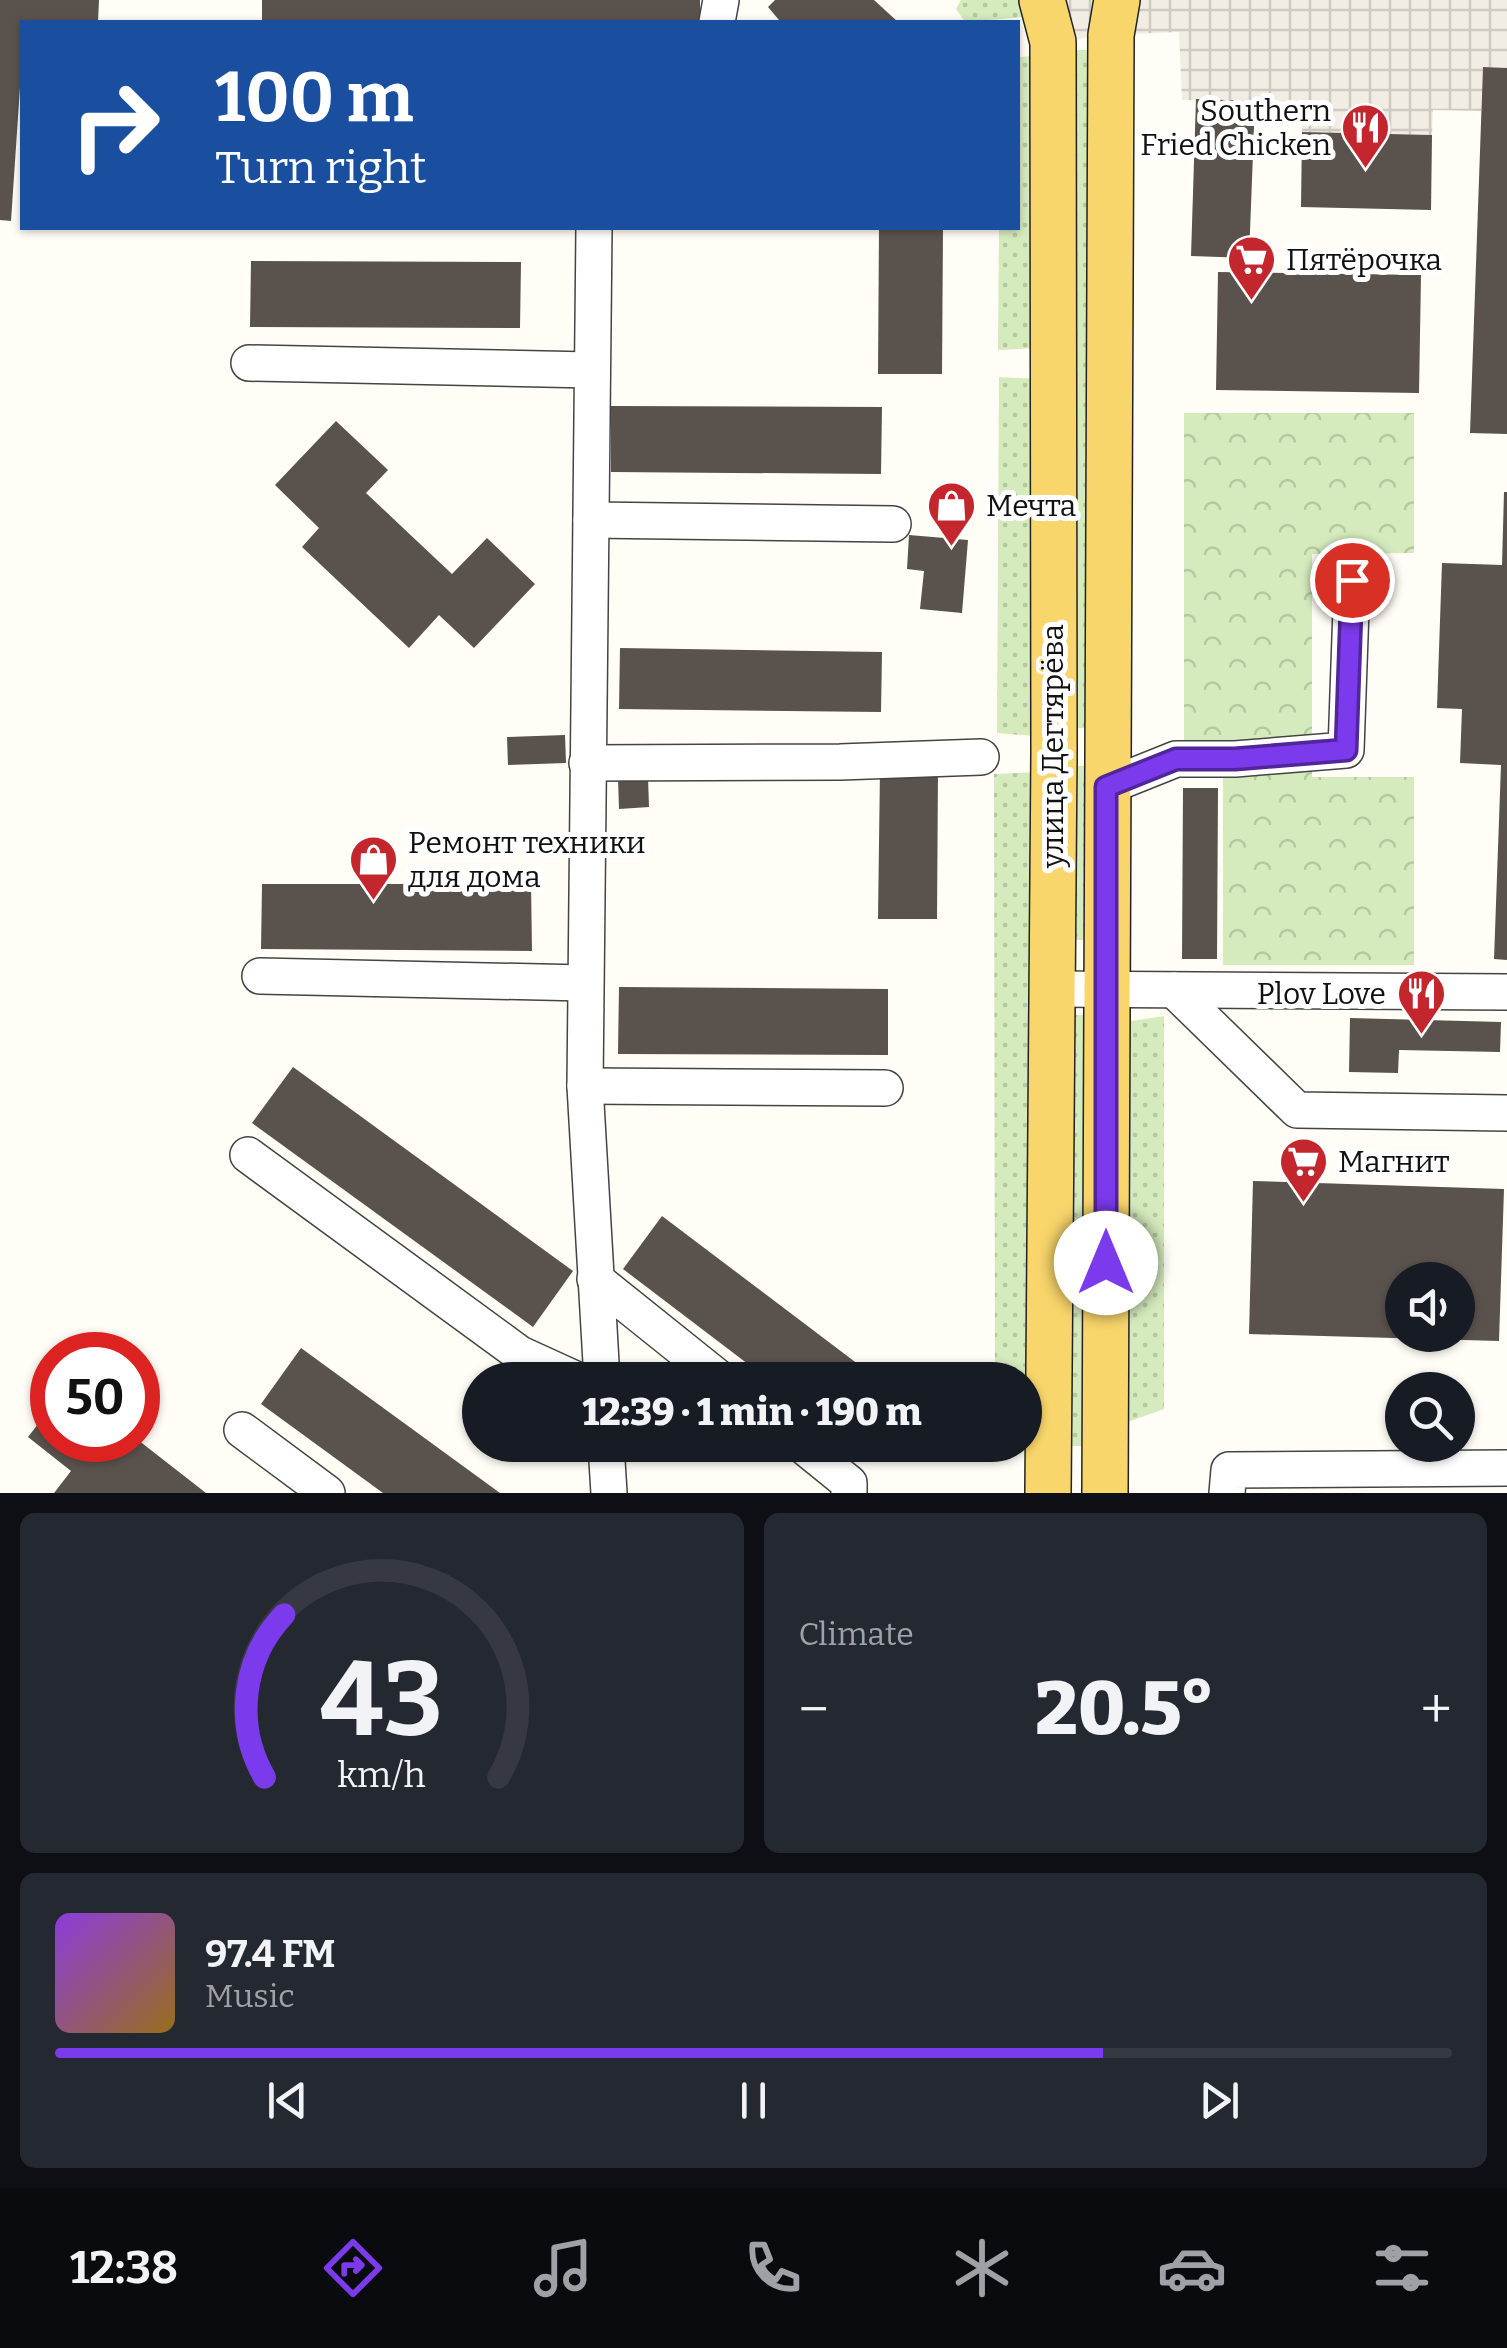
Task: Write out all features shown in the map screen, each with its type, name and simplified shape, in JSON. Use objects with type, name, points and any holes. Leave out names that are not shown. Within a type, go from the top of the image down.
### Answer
[{"type":"main road","name":"улица Дегтярёва","points":[[1042,0],[1053,42],[1048,1493]]},
{"type":"main road","name":"улица Дегтярёва","points":[[1105,1493],[1110,35],[1117,0]]},
{"type":"lane","points":[[594,230],[584,1086],[601,1362]]},
{"type":"lane","points":[[250,363],[591,370]]},
{"type":"lane","points":[[590,520],[894,524]]},
{"type":"lane","points":[[1106,787],[1176,759],[1235,759],[1346,750],[1352,580]]},
{"type":"lane","points":[[587,763],[840,762],[980,756]]},
{"type":"lane","points":[[260,976],[584,983]]},
{"type":"lane","points":[[1052,989],[1507,992]]},
{"type":"lane","points":[[1174,990],[1298,1110],[1507,1113]]},
{"type":"lane","points":[[584,1086],[885,1088]]},
{"type":"lane","points":[[248,1155],[520,1354],[538,1362]]},
{"type":"lane","points":[[596,1279],[699,1362]]},
{"type":"lane","points":[[242,1430],[327,1493]]},
{"type":"lane","points":[[607,1462],[609,1493]]},
{"type":"lane","points":[[823,1462],[850,1484],[849,1493]]},
{"type":"lane","points":[[1227,1493],[1228,1470],[1507,1468]]},
{"type":"green space","points":[[961,0],[1026,0],[1034,16],[964,20],[956,9]]},
{"type":"green space","points":[[1072,50],[1089,50],[1087,728],[1070,728]]},
{"type":"green space","points":[[1037,56],[1039,348],[998,350],[999,230],[1020,230],[1020,57]]},
{"type":"green space","points":[[999,377],[1039,379],[1035,736],[997,733]]},
{"type":"green space","points":[[1184,413],[1414,413],[1414,553],[1312,554],[1312,777],[1414,777],[1414,965],[1223,965],[1223,750],[1184,749]]},
{"type":"green space","points":[[1070,766],[1087,766],[1086,940],[1069,940]]},
{"type":"green space","points":[[1038,772],[1033,1362],[995,1362],[994,774]]},
{"type":"green space","points":[[1069,1015],[1086,1015],[1085,1446],[1067,1446]]},
{"type":"green space","points":[[1164,1016],[1164,1409],[1125,1423],[1125,1022]]},
{"type":"shaded area","points":[[1026,0],[1507,0],[1507,68],[1483,67],[1481,111],[1433,110],[1432,135],[1302,132],[1302,102],[1182,100],[1179,32],[1053,42]]},
{"type":"building","points":[[0,0],[99,0],[98,20],[20,20],[11,221],[0,220]]},
{"type":"building","points":[[262,0],[700,0],[700,20],[262,20]]},
{"type":"building","points":[[775,0],[874,0],[896,20],[779,20],[768,7]]},
{"type":"building","points":[[1483,67],[1507,68],[1507,434],[1470,433]]},
{"type":"building","points":[[1196,99],[1255,101],[1249,258],[1191,256]]},
{"type":"building","name":"Southern Fried Chicken","points":[[1302,132],[1432,135],[1431,210],[1301,207]]},
{"type":"building","points":[[879,230],[943,230],[942,374],[878,374]]},
{"type":"building","points":[[251,261],[521,262],[520,328],[250,327]]},
{"type":"building","points":[[1218,272],[1421,275],[1419,393],[1216,390]]},
{"type":"building","points":[[611,406],[882,407],[881,474],[611,472]]},
{"type":"building","points":[[336,421],[388,470],[366,493],[452,574],[487,538],[535,584],[474,648],[439,615],[409,648],[302,547],[319,528],[275,485]]},
{"type":"building","points":[[1504,492],[1507,960],[1494,959],[1501,765],[1460,763],[1462,709],[1437,708],[1442,563],[1502,565]]},
{"type":"building","points":[[909,535],[968,540],[962,613],[920,609],[924,571],[907,569]]},
{"type":"building","points":[[620,648],[882,652],[881,712],[619,709]]},
{"type":"building","points":[[565,735],[566,763],[508,765],[507,737]]},
{"type":"building","points":[[880,769],[938,770],[937,919],[878,919]]},
{"type":"building","points":[[648,777],[649,807],[619,809],[618,778]]},
{"type":"building","points":[[1183,788],[1218,788],[1217,959],[1182,959]]},
{"type":"building","points":[[262,884],[531,884],[532,951],[261,949]]},
{"type":"building","points":[[619,987],[888,989],[888,1055],[618,1054]]},
{"type":"building","points":[[1350,1018],[1501,1022],[1500,1052],[1399,1050],[1398,1073],[1349,1072]]},
{"type":"building","points":[[293,1067],[573,1271],[533,1327],[252,1123]]},
{"type":"building","points":[[1253,1181],[1504,1189],[1499,1341],[1475,1340],[1475,1262],[1385,1262],[1385,1338],[1249,1334]]},
{"type":"building","points":[[662,1216],[855,1362],[745,1362],[623,1269]]},
{"type":"building","points":[[301,1348],[500,1493],[383,1493],[261,1404]]},
{"type":"building","points":[[160,1457],[206,1493],[54,1493],[71,1471],[60,1462],[160,1462]]},
{"type":"place","name":"Southern Fried Chicken","points":[[1366,170]]},
{"type":"place","name":"Пятёрочка","points":[[1251,302]]},
{"type":"place","name":"Мечта","points":[[951,548]]},
{"type":"place","name":"Ремонт техники для дома","points":[[373,902]]},
{"type":"place","name":"Plov Love","points":[[1421,1036]]},
{"type":"place","name":"Магнит","points":[[1303,1204]]},
{"type":"route","points":[[1106,1263],[1106,787],[1176,759],[1235,759],[1346,750],[1352,580]]}]
